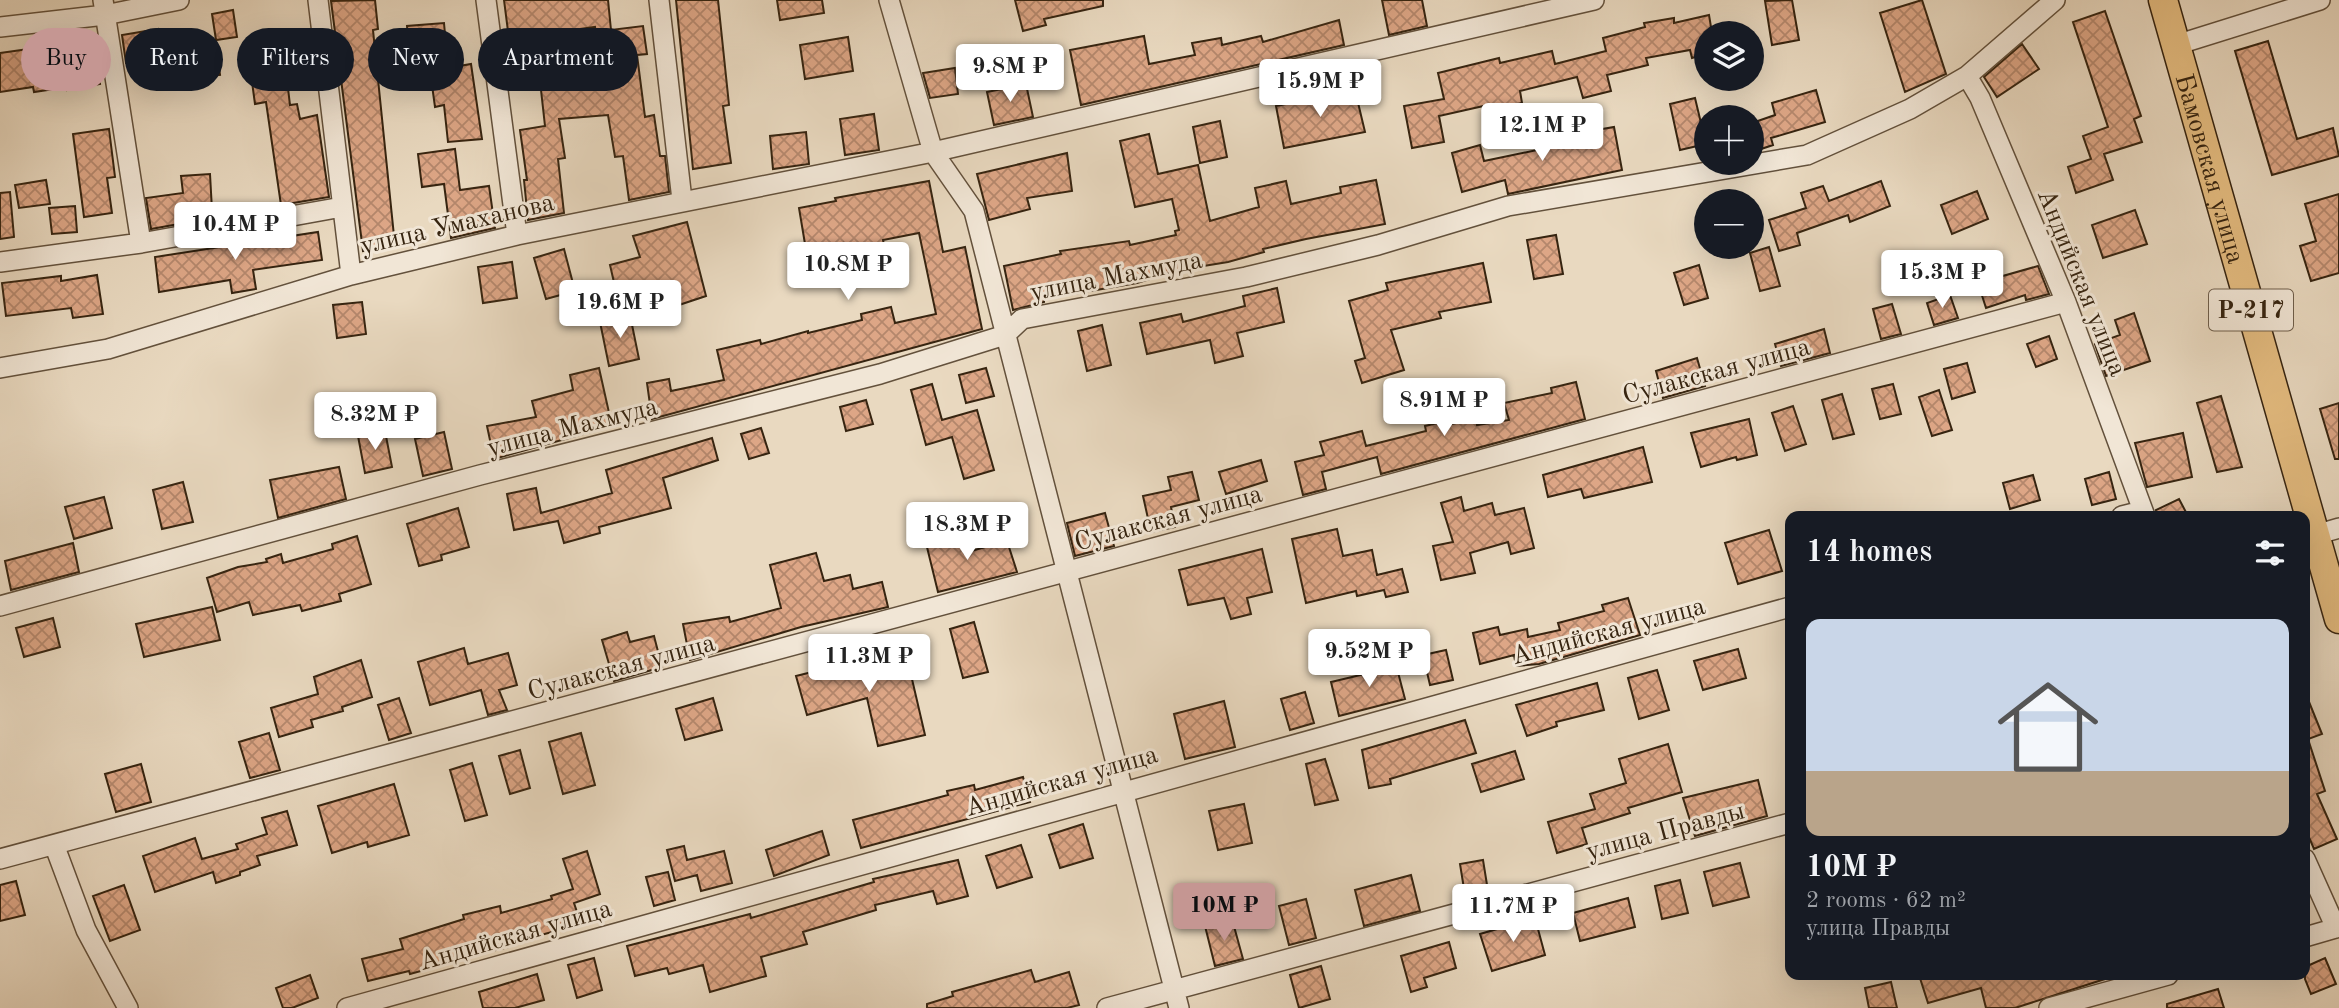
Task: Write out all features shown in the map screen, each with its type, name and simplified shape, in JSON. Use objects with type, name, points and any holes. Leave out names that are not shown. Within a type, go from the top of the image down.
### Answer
[{"type":"highway","name":"Бамовская улица","points":[[2163,0],[2327,532],[2339,619]]},
{"type":"street","points":[[0,27],[104,7],[179,0]]},
{"type":"street","points":[[318,0],[351,275]]},
{"type":"street","points":[[486,0],[517,235]]},
{"type":"street","points":[[659,0],[682,200]]},
{"type":"street","points":[[889,0],[933,152],[974,211],[1176,999]]},
{"type":"street","name":"улица Умаханова","points":[[0,368],[108,349],[351,275],[517,235],[933,152],[1594,0]]},
{"type":"street","name":"улица Махмуда","points":[[0,606],[480,475],[802,395],[1006,335],[1022,319],[1246,277],[1378,245],[1508,206],[1807,155],[1910,109],[1967,76],[2055,0]]},
{"type":"street","points":[[2176,45],[2320,0]]},
{"type":"street","points":[[104,7],[141,243]]},
{"type":"street","name":"Андийская улица","points":[[1967,76],[1980,98],[2066,302],[2143,511]]},
{"type":"street","points":[[0,262],[141,243],[342,206]]},
{"type":"street","name":"Сулакская улица","points":[[0,859],[55,847],[2066,302]]},
{"type":"street","name":"Андийская улица","points":[[347,1008],[1785,608]]},
{"type":"street","name":"улица Правды","points":[[1107,1008],[1176,999],[1785,824]]},
{"type":"street","points":[[55,847],[86,930],[128,1008]]},
{"type":"street","points":[[2310,870],[2337,928],[2310,936]]},
{"type":"street","points":[[2049,1008],[2150,980]]},
{"type":"building","points":[[375,0],[378,28],[368,28],[368,91],[379,91],[395,246],[363,251],[343,91],[354,91],[354,28],[334,28],[331,1]]},
{"type":"building","points":[[504,0],[608,0],[611,28],[508,28]]},
{"type":"building","points":[[676,0],[718,0],[729,105],[723,106],[731,163],[693,169]]},
{"type":"building","points":[[777,0],[822,0],[824,13],[780,20]]},
{"type":"building","points":[[1015,0],[1103,0],[1103,6],[1044,19],[1046,25],[1023,31]]},
{"type":"building","points":[[1382,0],[1422,0],[1427,26],[1389,35]]},
{"type":"building","points":[[1792,0],[1799,40],[1772,45],[1765,1]]},
{"type":"building","points":[[1922,0],[1946,74],[1905,92],[1880,13]]},
{"type":"building","points":[[233,10],[237,37],[223,39],[223,28],[214,28],[212,14]]},
{"type":"building","points":[[2105,11],[2141,116],[2134,119],[2142,142],[2104,154],[2113,180],[2076,193],[2068,167],[2091,159],[2083,136],[2108,127],[2073,22]]},
{"type":"building","points":[[1709,15],[1710,21],[1694,21],[1694,57],[1690,50],[1646,58],[1648,65],[1607,75],[1611,91],[1583,98],[1577,77],[1520,91],[1522,103],[1489,110],[1488,105],[1439,116],[1444,142],[1412,148],[1404,106],[1444,99],[1438,73],[1499,58],[1500,63],[1552,51],[1555,64],[1606,51],[1603,38],[1645,27],[1644,23],[1674,18],[1674,23]]},
{"type":"building","points":[[1339,20],[1344,45],[1081,105],[1070,50],[1144,36],[1149,64],[1195,55],[1192,43],[1221,38],[1222,45],[1261,36],[1263,42]]},
{"type":"building","points":[[444,23],[444,28],[407,28]]},
{"type":"building","points":[[643,26],[647,54],[638,55],[638,28],[627,28]]},
{"type":"building","points":[[125,34],[125,56],[122,35]]},
{"type":"building","points":[[848,37],[853,71],[805,79],[800,45]]},
{"type":"building","points":[[2268,41],[2297,139],[2333,128],[2339,156],[2272,175],[2235,51]]},
{"type":"building","points":[[2022,44],[2039,69],[1997,97],[1984,77]]},
{"type":"building","points":[[21,50],[21,89],[0,92],[0,53]]},
{"type":"building","points":[[638,63],[645,117],[654,115],[660,156],[665,156],[669,192],[629,200],[623,156],[615,157],[608,115],[559,119],[565,158],[558,159],[564,213],[528,220],[524,180],[527,180],[520,130],[545,126],[541,91],[638,91]]},
{"type":"building","points":[[471,64],[482,139],[448,142],[444,105],[435,107],[433,91],[464,91],[464,65]]},
{"type":"building","points":[[955,68],[958,94],[930,98],[923,73]]},
{"type":"building","points":[[1026,84],[1033,117],[994,125],[987,92]]},
{"type":"building","points":[[1355,90],[1365,132],[1284,148],[1276,106]]},
{"type":"building","points":[[1816,90],[1825,122],[1771,138],[1773,145],[1764,148],[1764,119],[1775,115],[1772,103]]},
{"type":"building","points":[[253,91],[288,91],[290,105],[297,104],[300,119],[317,115],[329,197],[281,205],[266,102],[255,104]]},
{"type":"building","points":[[1695,98],[1694,147],[1680,150],[1670,104]]},
{"type":"building","points":[[874,114],[879,150],[845,155],[840,119]]},
{"type":"building","points":[[1220,121],[1227,157],[1200,163],[1193,127]]},
{"type":"building","points":[[1614,127],[1622,170],[1508,194],[1505,180],[1462,192],[1452,153],[1480,145],[1484,161],[1542,149],[1540,140]]},
{"type":"building","points":[[109,129],[115,177],[107,178],[112,213],[84,217],[73,134]]},
{"type":"building","points":[[806,132],[809,164],[773,169],[770,136]]},
{"type":"building","points":[[1149,134],[1158,174],[1198,165],[1210,221],[1259,207],[1255,188],[1286,181],[1291,204],[1341,193],[1340,187],[1376,180],[1385,224],[1263,249],[1264,252],[1228,262],[1179,270],[1137,283],[1044,299],[1044,302],[1013,310],[1004,266],[1061,254],[1060,251],[1129,241],[1130,245],[1176,235],[1175,231],[1179,230],[1172,199],[1135,207],[1120,141]]},
{"type":"building","points":[[455,149],[460,190],[489,186],[495,228],[451,238],[444,184],[422,187],[418,154]]},
{"type":"building","points":[[1067,153],[1072,191],[1027,198],[1030,209],[989,220],[977,174]]},
{"type":"building","points":[[210,174],[212,210],[177,213],[179,224],[151,229],[146,198],[183,193],[181,176]]},
{"type":"building","points":[[46,180],[50,204],[19,208],[15,185]]},
{"type":"building","points":[[929,181],[943,252],[965,247],[982,329],[652,419],[647,383],[669,379],[671,391],[724,380],[717,350],[760,340],[761,344],[862,320],[861,314],[891,307],[895,323],[936,314],[919,233],[883,240],[885,249],[845,256],[843,243],[806,250],[799,208],[836,201],[835,198]]},
{"type":"building","points":[[1881,181],[1890,206],[1850,222],[1848,215],[1797,233],[1800,245],[1779,251],[1769,220],[1806,208],[1801,193],[1823,186],[1829,201]]},
{"type":"building","points":[[1977,191],[1988,219],[1952,234],[1941,205]]},
{"type":"building","points":[[10,192],[14,237],[0,239],[0,193]]},
{"type":"building","points":[[2339,194],[2339,273],[2311,281],[2300,246],[2316,241],[2305,204]]},
{"type":"building","points":[[75,206],[77,232],[52,234],[49,208]]},
{"type":"building","points":[[2135,210],[2147,244],[2103,258],[2092,225]]},
{"type":"building","points":[[687,222],[706,296],[658,312],[651,292],[618,300],[610,265],[640,257],[633,236]]},
{"type":"building","points":[[318,232],[322,260],[253,270],[256,289],[232,293],[230,280],[159,292],[155,257]]},
{"type":"building","points":[[1556,235],[1563,274],[1534,279],[1527,240]]},
{"type":"building","points":[[1769,247],[1780,286],[1760,291],[1752,259],[1764,259],[1764,249]]},
{"type":"building","points":[[564,249],[575,291],[546,299],[534,258]]},
{"type":"building","points":[[512,262],[517,298],[483,303],[478,267]]},
{"type":"building","points":[[1483,263],[1491,302],[1439,312],[1441,318],[1391,330],[1404,370],[1362,383],[1355,361],[1365,358],[1349,301],[1388,290],[1386,283]]},
{"type":"building","points":[[1699,265],[1708,298],[1684,305],[1674,273]]},
{"type":"building","points":[[2038,266],[2049,294],[2026,300],[2025,295],[1986,308],[1978,283]]},
{"type":"building","points":[[97,275],[103,314],[73,318],[71,308],[6,316],[2,283],[61,276],[61,281]]},
{"type":"building","points":[[1277,288],[1284,322],[1237,333],[1243,356],[1215,363],[1210,340],[1147,354],[1140,323],[1181,314],[1183,322],[1245,306],[1243,296]]},
{"type":"building","points":[[1950,295],[1958,318],[1934,325],[1927,303]]},
{"type":"building","points":[[362,302],[366,334],[337,338],[333,305]]},
{"type":"building","points":[[1892,304],[1901,334],[1881,339],[1873,309]]},
{"type":"building","points":[[2134,313],[2150,361],[2106,376],[2095,344],[2120,335],[2115,320]]},
{"type":"building","points":[[630,315],[639,359],[609,366],[600,322]]},
{"type":"building","points":[[1102,325],[1111,365],[1087,371],[1078,331]]},
{"type":"building","points":[[1824,329],[1830,353],[1781,366],[1775,344]]},
{"type":"building","points":[[2049,336],[2057,359],[2036,367],[2027,344]]},
{"type":"building","points":[[1697,358],[1705,386],[1663,398],[1656,371]]},
{"type":"building","points":[[1967,363],[1975,392],[1952,399],[1944,369]]},
{"type":"building","points":[[599,368],[612,426],[494,459],[487,426],[536,417],[532,401],[573,390],[570,375]]},
{"type":"building","points":[[986,368],[994,396],[966,403],[959,375]]},
{"type":"building","points":[[1576,382],[1585,419],[1381,474],[1377,457],[1322,472],[1326,489],[1303,495],[1295,462],[1324,455],[1320,442],[1362,431],[1366,446],[1426,431],[1425,426],[1450,420],[1451,424],[1476,419],[1477,425],[1509,420],[1504,403],[1552,393],[1551,388]]},
{"type":"building","points":[[932,384],[942,420],[977,410],[994,470],[964,479],[952,437],[926,445],[911,390]]},
{"type":"building","points":[[1893,384],[1901,414],[1880,419],[1872,389]]},
{"type":"building","points":[[1939,390],[1952,430],[1932,436],[1919,397]]},
{"type":"building","points":[[1842,394],[1854,434],[1833,439],[1822,400]]},
{"type":"building","points":[[2221,396],[2242,467],[2217,472],[2197,403]]},
{"type":"building","points":[[866,400],[873,424],[846,431],[840,407]]},
{"type":"building","points":[[2339,403],[2339,459],[2335,459],[2320,409]]},
{"type":"building","points":[[1793,406],[1806,444],[1785,451],[1772,413]]},
{"type":"building","points":[[1749,419],[1757,455],[1737,460],[1736,457],[1701,467],[1691,433]]},
{"type":"building","points":[[761,428],[769,453],[749,459],[741,434]]},
{"type":"building","points":[[385,431],[392,467],[365,473],[358,436]]},
{"type":"building","points":[[444,432],[452,469],[423,476],[415,439]]},
{"type":"building","points":[[2183,433],[2192,477],[2147,487],[2135,443]]},
{"type":"building","points":[[712,438],[718,460],[663,478],[671,508],[599,527],[600,533],[564,543],[558,521],[514,530],[507,494],[536,488],[541,513],[612,493],[606,470]]},
{"type":"building","points":[[1643,447],[1652,482],[1584,498],[1581,489],[1548,497],[1543,475]]},
{"type":"building","points":[[1261,460],[1267,481],[1226,494],[1219,472]]},
{"type":"building","points":[[339,467],[346,499],[278,518],[270,480]]},
{"type":"building","points":[[1192,472],[1199,500],[1171,507],[1175,527],[1151,532],[1143,496],[1171,490],[1168,477]]},
{"type":"building","points":[[2109,472],[2116,499],[2092,505],[2085,479]]},
{"type":"building","points":[[2033,475],[2040,500],[2010,509],[2003,483]]},
{"type":"building","points":[[183,482],[193,522],[162,529],[153,490]]},
{"type":"building","points":[[104,497],[112,528],[74,539],[65,507]]},
{"type":"building","points":[[1461,497],[1464,511],[1492,503],[1495,515],[1524,508],[1534,548],[1511,554],[1508,542],[1470,553],[1475,573],[1441,580],[1433,546],[1453,542],[1441,503]]},
{"type":"building","points":[[2179,499],[2185,511],[2156,511]]},
{"type":"building","points":[[458,508],[469,547],[441,555],[442,560],[419,566],[407,524]]},
{"type":"building","points":[[1105,513],[1114,546],[1075,556],[1067,523]]},
{"type":"building","points":[[1337,529],[1343,556],[1372,550],[1377,575],[1402,569],[1408,592],[1386,597],[1384,590],[1357,596],[1356,591],[1306,603],[1292,539]]},
{"type":"building","points":[[1769,530],[1782,571],[1738,584],[1725,543]]},
{"type":"building","points":[[959,531],[964,553],[1007,541],[1017,572],[938,592],[925,539]]},
{"type":"building","points":[[357,536],[371,584],[339,594],[341,601],[302,611],[300,605],[253,615],[249,602],[217,612],[207,578],[238,567],[267,562],[266,559],[281,554],[283,563],[333,549],[332,544]]},
{"type":"building","points":[[73,543],[79,572],[11,590],[5,561]]},
{"type":"building","points":[[1262,549],[1272,592],[1247,598],[1251,614],[1231,619],[1224,598],[1188,605],[1179,570]]},
{"type":"building","points":[[816,553],[824,581],[850,575],[853,589],[882,582],[888,607],[801,627],[690,660],[683,624],[729,617],[730,622],[781,608],[770,565]]},
{"type":"building","points":[[1628,598],[1640,635],[1539,664],[1516,666],[1514,655],[1480,664],[1473,633],[1498,627],[1500,635],[1527,629],[1528,637],[1560,630],[1558,623],[1604,611],[1602,605]]},
{"type":"building","points":[[212,607],[220,640],[144,657],[136,624]]},
{"type":"building","points":[[53,618],[60,647],[24,657],[16,628]]},
{"type":"building","points":[[974,622],[988,672],[963,678],[950,629]]},
{"type":"building","points":[[627,632],[630,642],[654,636],[662,667],[614,681],[602,640]]},
{"type":"building","points":[[464,648],[468,664],[508,653],[517,685],[499,690],[507,710],[488,715],[481,690],[430,705],[418,662]]},
{"type":"building","points":[[905,649],[925,735],[878,746],[867,698],[807,715],[796,676]]},
{"type":"building","points":[[1738,649],[1746,678],[1703,690],[1694,661]]},
{"type":"building","points":[[1446,650],[1453,680],[1430,685],[1423,655]]},
{"type":"building","points":[[1394,657],[1405,699],[1339,716],[1331,682],[1373,672],[1370,663]]},
{"type":"building","points":[[361,660],[372,697],[342,707],[343,711],[311,720],[313,727],[279,737],[271,708],[318,694],[314,677]]},
{"type":"building","points":[[1657,670],[1669,710],[1639,719],[1628,678]]},
{"type":"building","points":[[1597,683],[1604,710],[1556,722],[1557,726],[1527,736],[1516,705]]},
{"type":"building","points":[[1305,692],[1314,723],[1290,730],[1281,699]]},
{"type":"building","points":[[399,698],[411,733],[389,740],[378,705]]},
{"type":"building","points":[[713,698],[722,730],[685,740],[676,709]]},
{"type":"building","points":[[1224,701],[1235,747],[1185,759],[1174,714]]},
{"type":"building","points":[[2310,704],[2322,734],[2310,738]]},
{"type":"building","points":[[1465,720],[1476,753],[1390,779],[1391,784],[1369,788],[1362,750]]},
{"type":"building","points":[[269,733],[280,770],[250,778],[239,742]]},
{"type":"building","points":[[581,733],[595,785],[563,794],[549,742]]},
{"type":"building","points":[[1668,744],[1682,792],[1628,808],[1630,813],[1582,828],[1587,844],[1557,853],[1548,822],[1595,809],[1590,794],[1626,783],[1619,759]]},
{"type":"building","points":[[2310,745],[2325,791],[2317,794],[2337,839],[2314,849],[2310,840]]},
{"type":"building","points":[[520,750],[530,788],[510,794],[499,756]]},
{"type":"building","points":[[1515,751],[1524,779],[1481,792],[1472,764]]},
{"type":"building","points":[[1325,759],[1338,800],[1315,805],[1306,764]]},
{"type":"building","points":[[472,763],[487,815],[465,821],[450,770]]},
{"type":"building","points":[[141,764],[151,802],[116,812],[105,774]]},
{"type":"building","points":[[1023,777],[1030,802],[861,848],[853,820],[948,795],[947,791],[974,785],[975,790]]},
{"type":"building","points":[[1758,780],[1767,816],[1695,836],[1683,798]]},
{"type":"building","points":[[394,784],[409,835],[368,847],[367,842],[332,853],[318,806]]},
{"type":"building","points":[[1244,804],[1252,843],[1218,850],[1209,811]]},
{"type":"building","points":[[287,811],[297,845],[257,856],[260,865],[216,883],[213,872],[155,892],[143,856],[195,838],[202,859],[238,849],[236,844],[267,834],[262,818]]},
{"type":"building","points":[[1083,824],[1093,858],[1060,868],[1049,835]]},
{"type":"building","points":[[822,831],[829,855],[774,876],[766,850]]},
{"type":"building","points":[[1021,845],[1032,877],[997,888],[986,856]]},
{"type":"building","points":[[684,846],[687,860],[724,851],[732,883],[701,891],[697,875],[675,881],[667,850]]},
{"type":"building","points":[[587,851],[600,894],[574,903],[581,924],[508,944],[509,947],[428,966],[428,969],[410,974],[409,971],[368,981],[362,959],[403,949],[400,939],[464,919],[463,915],[500,906],[501,913],[552,899],[551,896],[573,889],[563,859]]},
{"type":"building","points":[[958,860],[968,896],[937,904],[933,891],[875,905],[876,910],[803,932],[807,944],[761,957],[766,976],[710,992],[703,965],[669,974],[667,968],[635,976],[627,946],[750,914],[751,918],[874,882],[873,879]]},
{"type":"building","points":[[1483,860],[1488,891],[1465,895],[1460,864]]},
{"type":"building","points":[[1740,863],[1749,897],[1713,906],[1704,872]]},
{"type":"building","points":[[668,872],[675,900],[654,906],[646,877]]},
{"type":"building","points":[[1411,875],[1420,911],[1364,926],[1355,890]]},
{"type":"building","points":[[1680,880],[1688,913],[1662,919],[1655,886]]},
{"type":"building","points":[[16,881],[25,915],[0,921],[0,885]]},
{"type":"building","points":[[124,885],[140,930],[110,941],[93,896]]},
{"type":"building","points":[[1628,898],[1635,927],[1580,941],[1573,913]]},
{"type":"building","points":[[1306,899],[1316,938],[1289,945],[1279,906]]},
{"type":"building","points":[[1535,918],[1545,955],[1492,971],[1480,934]]},
{"type":"building","points":[[1232,919],[1243,959],[1215,966],[1205,926]]},
{"type":"building","points":[[1449,942],[1456,968],[1424,978],[1427,987],[1411,992],[1401,956]]},
{"type":"building","points":[[594,958],[602,990],[577,998],[568,965]]},
{"type":"building","points":[[2325,958],[2336,984],[2311,994],[2305,980],[2310,980],[2310,965]]},
{"type":"building","points":[[1321,966],[1330,999],[1299,1008],[1290,975]]},
{"type":"building","points":[[1031,970],[1035,982],[1069,972],[1079,1005],[1067,1008],[927,1008],[927,1004],[953,996],[952,992]]},
{"type":"building","points":[[537,974],[544,1000],[515,1008],[483,1008],[479,992]]},
{"type":"building","points":[[310,975],[318,998],[292,1008],[283,1008],[276,988]]},
{"type":"building","points":[[1921,980],[2102,980],[2015,1008],[1986,1008],[1981,988],[1928,1003]]},
{"type":"building","points":[[1891,982],[1897,1008],[1869,1008],[1865,988]]},
{"type":"building","points":[[2218,989],[2224,1008],[2167,1008],[2167,1004]]}]
